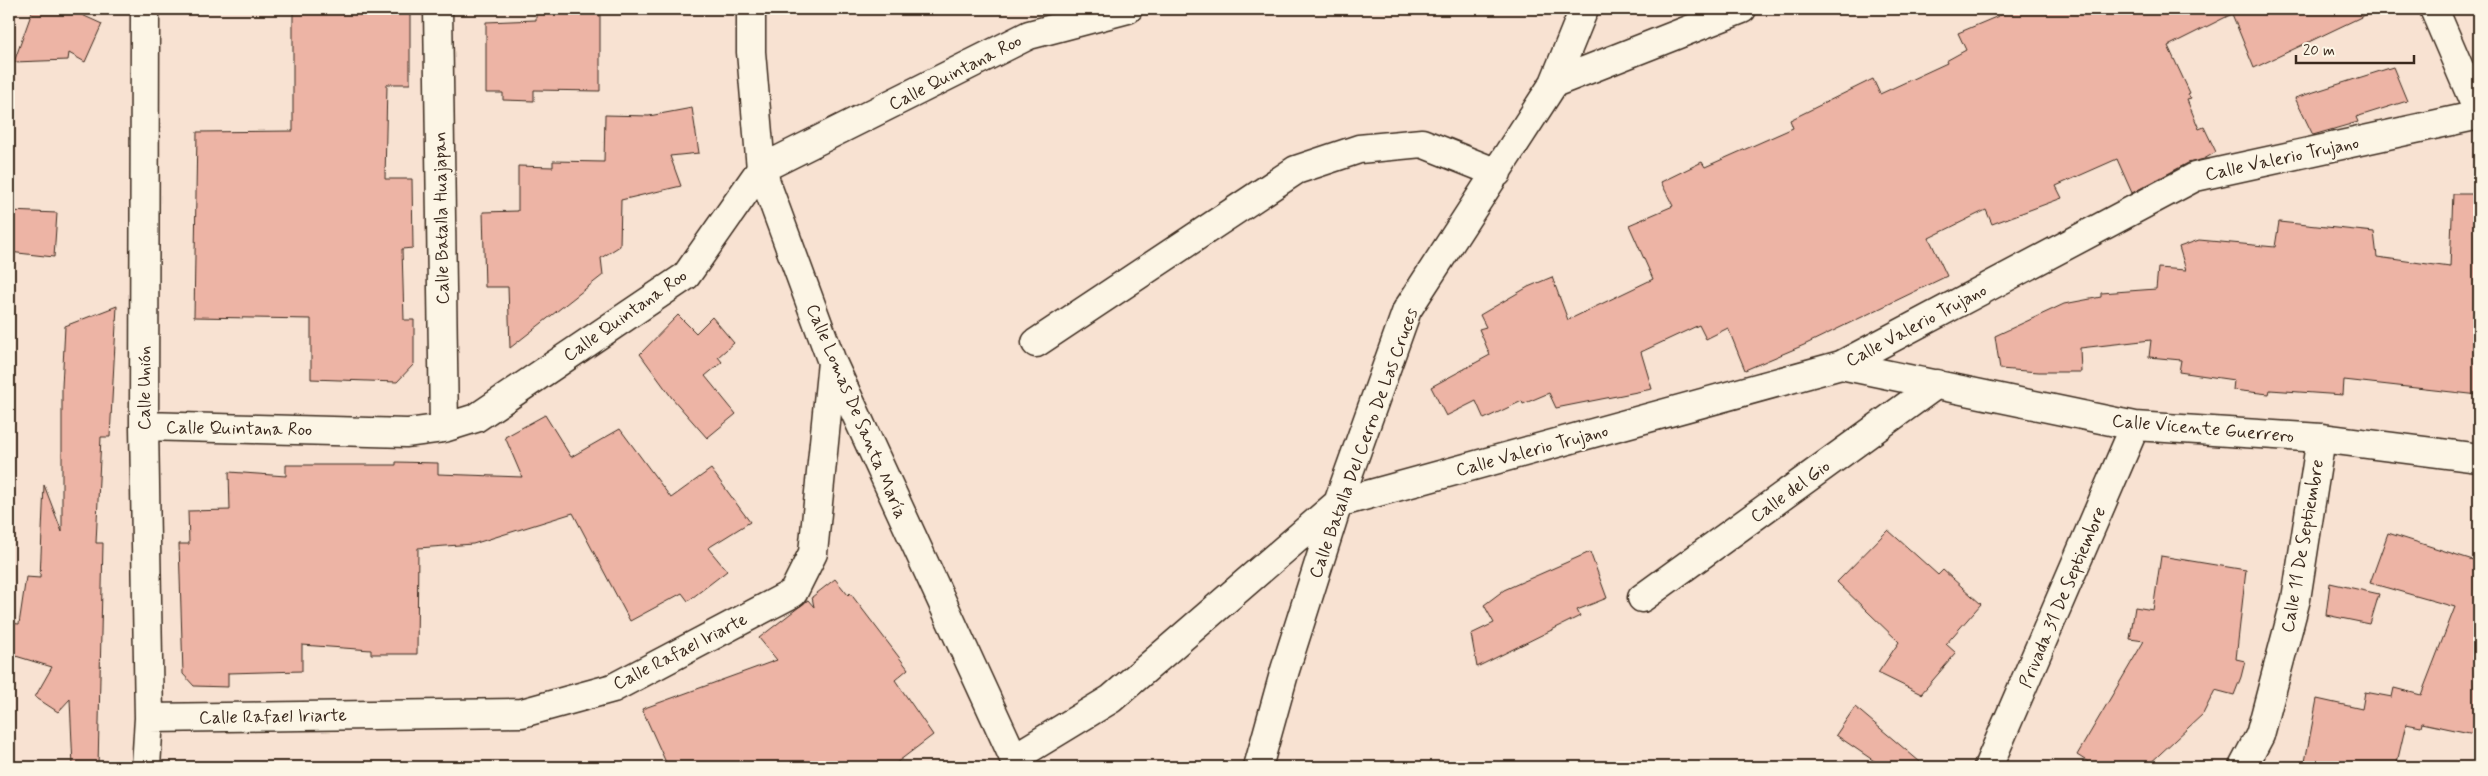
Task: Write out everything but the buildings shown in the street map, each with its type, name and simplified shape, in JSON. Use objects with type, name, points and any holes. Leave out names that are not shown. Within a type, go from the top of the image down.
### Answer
[{"type":"street","name":"Calle Unión","points":[[145,9],[144,426],[149,718],[146,767]]},
{"type":"street","name":"Calle Batalla Huajapan","points":[[438,9],[444,428]]},
{"type":"street","name":"Calle Lomas De Santa María","points":[[750,9],[761,169],[832,362],[1016,763]]},
{"type":"street","name":"Calle Quintana Roo","points":[[144,426],[407,432],[444,428],[476,418],[686,276],[761,169],[1029,35],[1128,9]]},
{"type":"street","name":"Calle Batalla Del Cerro De Las Cruces","points":[[1258,767],[1285,670],[1338,504],[1407,310],[1554,83],[1584,9]]},
{"type":"street","points":[[1554,83],[1742,9]]},
{"type":"street","points":[[2434,9],[2479,114]]},
{"type":"street","name":"Calle Valerio Trujano","points":[[1338,504],[1841,365],[2196,177],[2479,114]]},
{"type":"street","points":[[1036,343],[1296,170],[1359,149],[1422,143],[1497,173]]},
{"type":"street","name":"Calle Rafael Iriarte","points":[[149,718],[522,713],[613,688],[793,593],[813,553],[832,362]]},
{"type":"street","name":"Calle Vicente Guerrero","points":[[1841,365],[2135,426],[2321,438],[2479,458]]},
{"type":"street","name":"Calle del Gio","points":[[1642,598],[1937,384]]},
{"type":"street","name":"Privada 31 De Septiembre","points":[[1988,767],[2135,426]]},
{"type":"street","name":"Calle 11 De Septiembre","points":[[2242,767],[2260,734],[2296,599],[2321,438]]},
{"type":"street","points":[[1016,763],[1111,699],[1226,598],[1338,504]]}]
